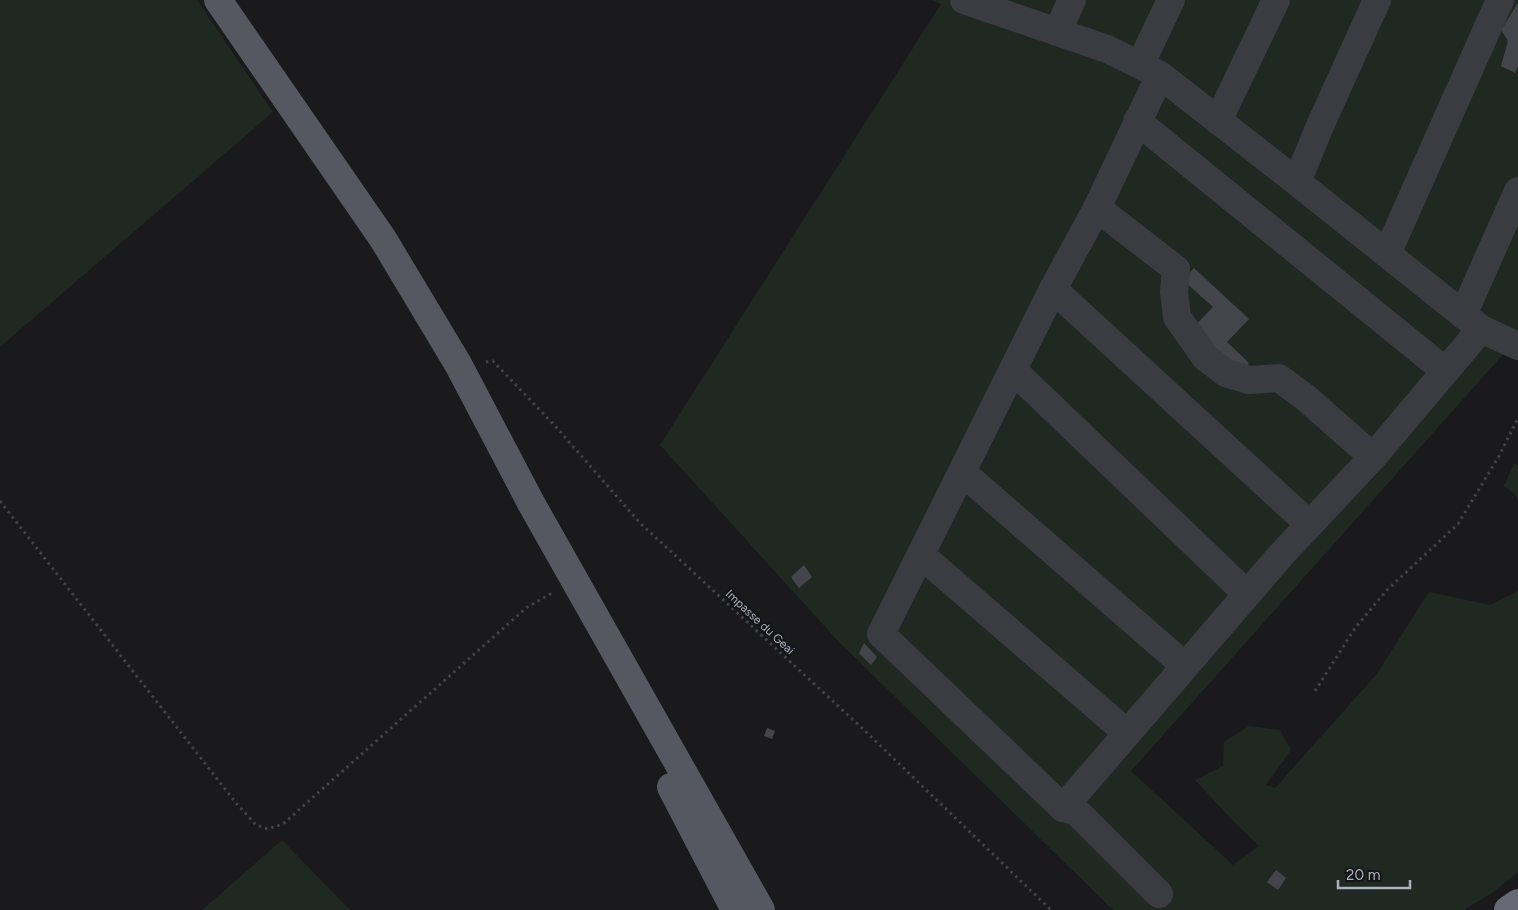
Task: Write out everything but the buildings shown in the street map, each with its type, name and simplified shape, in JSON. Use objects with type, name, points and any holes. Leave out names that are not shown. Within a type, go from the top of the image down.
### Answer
[{"type":"highway","points":[[1508,910],[1518,903]]},
{"type":"main road","points":[[218,0],[383,239],[458,364],[531,503],[761,910]]},
{"type":"main road","points":[[531,503],[641,730],[735,910]]},
{"type":"lane","points":[[966,0],[1107,49],[1150,70],[1297,182],[1472,322],[1518,346]]},
{"type":"lane","points":[[1058,32],[1072,0]]},
{"type":"lane","points":[[1159,894],[1076,811],[1063,808],[881,634],[1053,289],[1097,208],[1137,121],[1171,0]]},
{"type":"lane","points":[[1218,121],[1276,0]]},
{"type":"lane","points":[[1297,182],[1319,128],[1377,0]]},
{"type":"lane","points":[[1386,254],[1500,0]]},
{"type":"lane","points":[[1137,121],[1444,370]]},
{"type":"lane","points":[[1063,808],[1308,524],[1373,457],[1444,370],[1472,322],[1518,191]]},
{"type":"lane","points":[[1097,208],[1176,269],[1174,292],[1177,317],[1205,357],[1226,374],[1249,380],[1279,378],[1306,398],[1373,457]]},
{"type":"lane","points":[[1053,289],[1308,524]]},
{"type":"lane","points":[[1013,370],[1247,594]]},
{"type":"lane","points":[[962,472],[1185,666]]},
{"type":"lane","points":[[921,555],[1127,733]]},
{"type":"path","name":"Impasse du Geai","points":[[458,364],[493,361],[557,428],[640,523],[863,729],[1052,910]]},
{"type":"path","points":[[1315,690],[1355,628],[1387,590],[1458,524],[1499,456],[1518,418]]},
{"type":"path","points":[[0,501],[236,803],[256,825],[268,829],[283,824],[526,608],[569,582]]},
{"type":"shaded area","points":[[0,0],[197,0],[273,112],[0,347]]},
{"type":"shaded area","points":[[931,0],[1518,0],[1518,353],[1508,349],[1131,771],[1233,865],[1259,846],[1195,780],[1223,766],[1224,742],[1249,726],[1280,730],[1291,750],[1266,785],[1275,788],[1376,675],[1429,592],[1490,605],[1518,591],[1518,872],[1493,892],[1464,910],[1113,910],[839,642],[660,445],[941,4]]},
{"type":"shaded area","points":[[1514,463],[1518,465],[1518,500],[1515,494],[1504,486]]},
{"type":"shaded area","points":[[282,840],[350,910],[202,910]]}]
